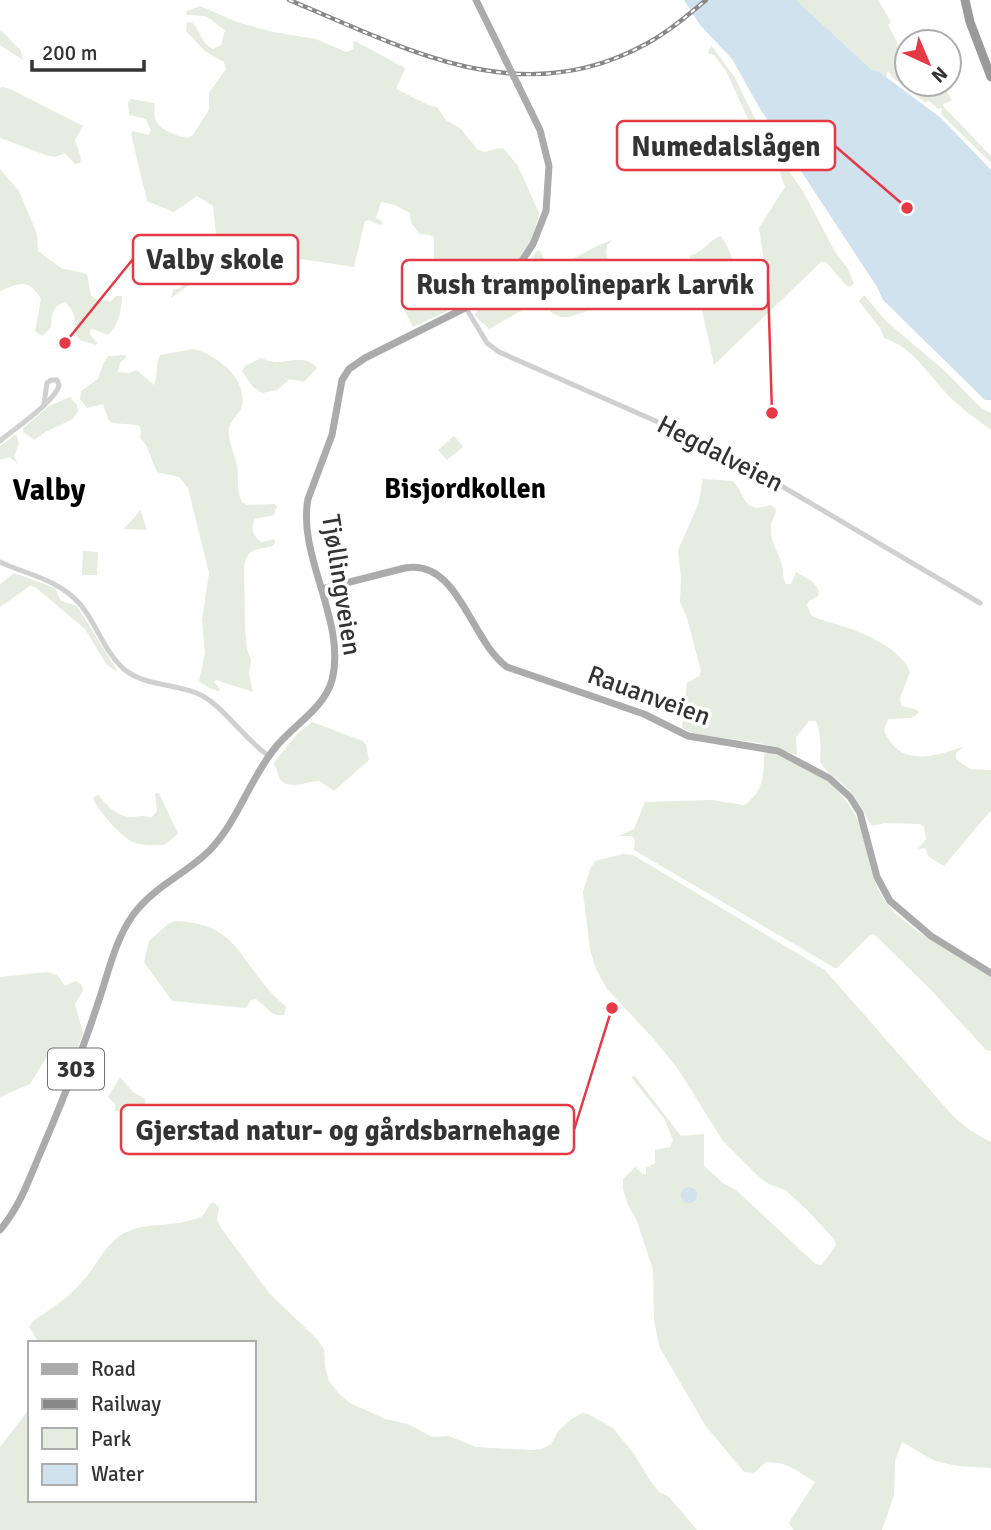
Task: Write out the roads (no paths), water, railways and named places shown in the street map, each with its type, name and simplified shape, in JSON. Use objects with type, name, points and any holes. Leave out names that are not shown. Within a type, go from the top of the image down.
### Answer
[{"type":"highway","points":[[967,0],[991,77]]},
{"type":"main road","name":"Tjøllingveien","points":[[0,1230],[30,1179],[73,1078],[127,924],[143,903],[213,847],[226,831],[269,756],[323,699],[330,686],[333,654],[322,589],[307,532],[306,512],[308,499],[336,421],[343,377],[361,360],[494,292],[514,273],[533,244],[546,211],[549,181],[546,151],[536,121],[476,0]]},
{"type":"main road","name":"Rauanveien","points":[[322,589],[405,568],[417,566],[431,569],[447,583],[489,650],[507,667],[644,714],[688,736],[778,751],[829,778],[850,797],[860,813],[877,877],[890,901],[931,936],[991,973]]},
{"type":"street","name":"Hegdalveien","points":[[466,308],[487,343],[499,352],[717,448],[980,603]]},
{"type":"street","points":[[0,441],[44,404]]},
{"type":"street","points":[[0,562],[47,579],[63,589],[80,603],[112,655],[128,671],[144,680],[201,695],[269,756]]},
{"type":"water","points":[[684,0],[796,0],[872,70],[878,71],[893,82],[893,98],[914,98],[941,118],[991,170],[991,400],[985,400],[883,300],[759,107],[732,59],[700,25]]},
{"type":"water","points":[[689,1187],[697,1195],[689,1203],[681,1195]]},
{"type":"railway","points":[[289,0],[421,54],[464,66],[509,73],[553,73],[599,64],[646,44],[677,24],[706,0]]},
{"type":"place","name":"Numedalslågen","points":[[907,208]]},
{"type":"place","name":"Valby skole","points":[[65,343]]},
{"type":"place","name":"Rush trampolinepark Larvik","points":[[772,413]]},
{"type":"place","name":"Gjerstad natur- og gårdsbarnehage","points":[[612,1008]]},
{"type":"district","name":"Bisjordkollen","points":[[465,489]]},
{"type":"district","name":"Valby","points":[[49,490]]}]
